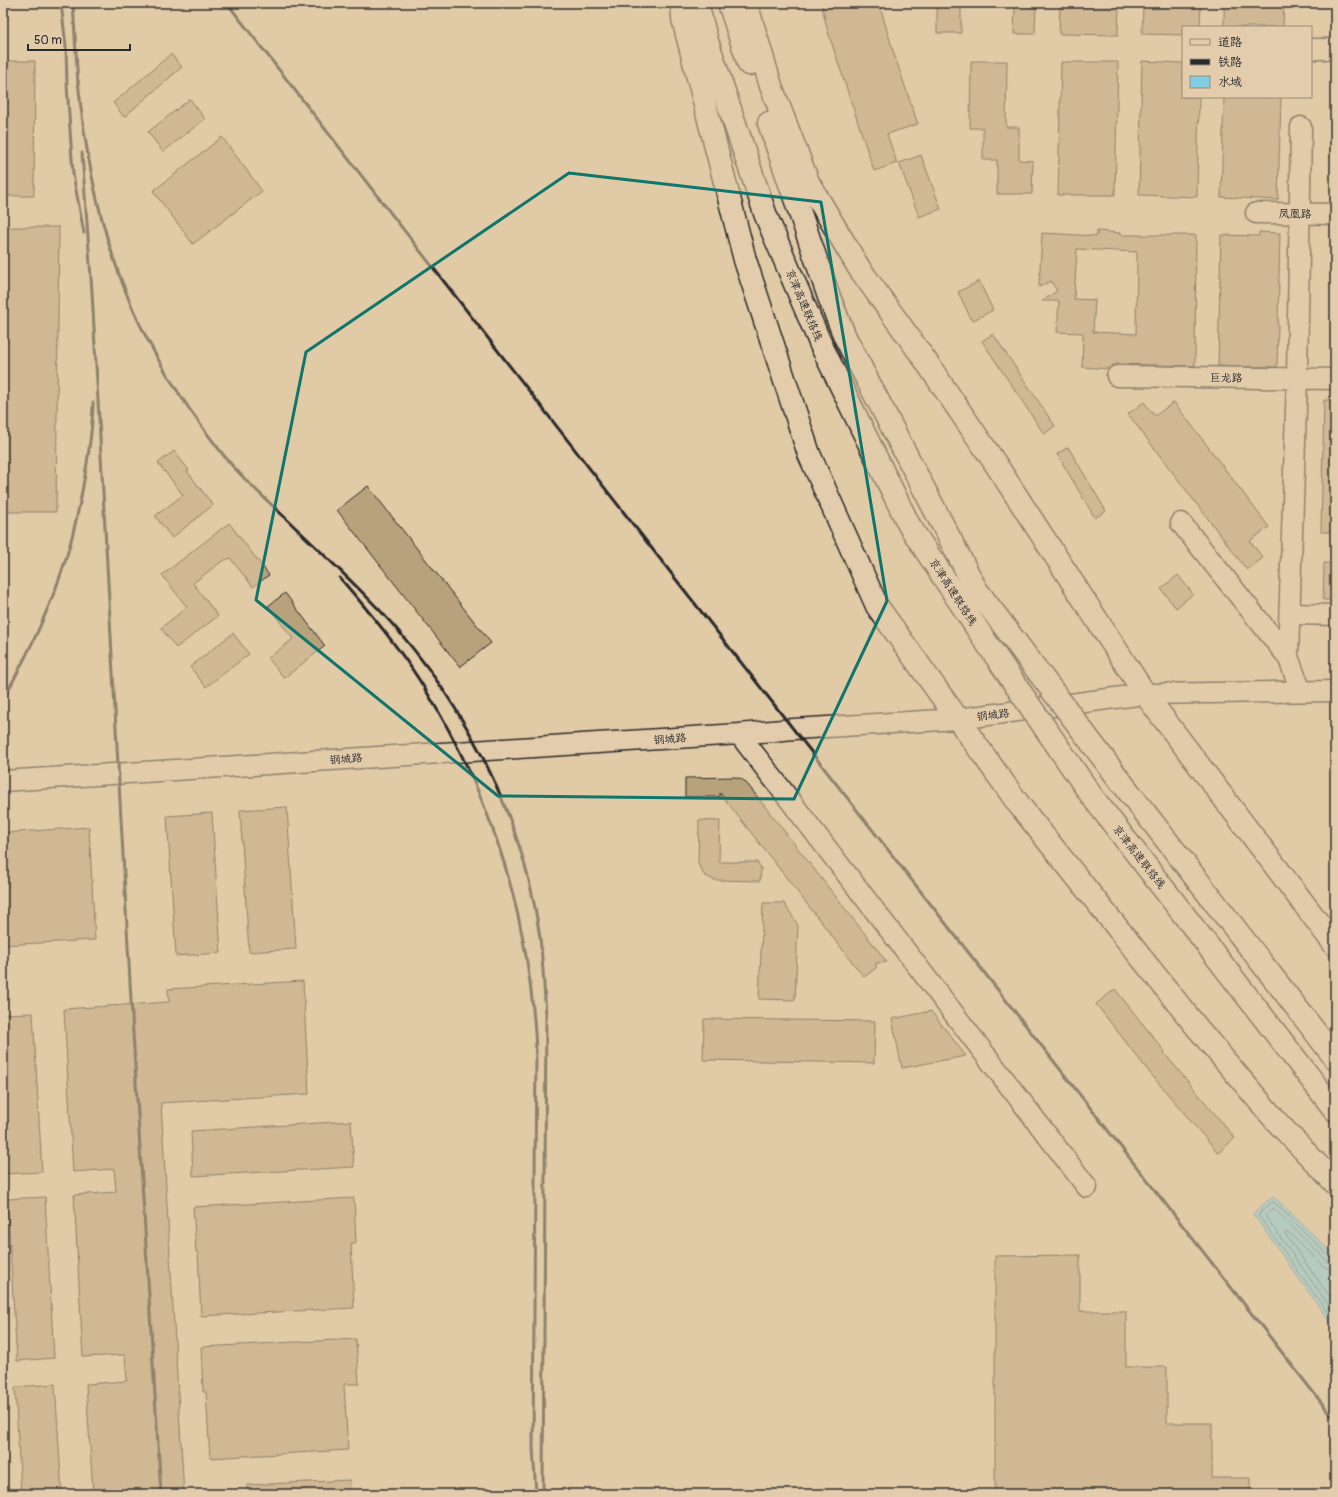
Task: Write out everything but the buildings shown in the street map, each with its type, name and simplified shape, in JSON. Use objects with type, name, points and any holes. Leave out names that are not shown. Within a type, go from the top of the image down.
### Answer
[{"type":"highway","points":[[682,3],[683,19],[745,260],[809,454],[877,606],[1020,806],[1195,1025],[1276,1122],[1335,1183]]},
{"type":"highway","name":"京津高速联络线","points":[[697,3],[706,38],[766,216],[821,345],[910,526],[986,642],[1091,795],[1335,1110]]},
{"type":"highway","name":"京津高速联络线","points":[[729,3],[829,297],[845,337],[976,589],[1115,774],[1335,1058]]},
{"type":"highway","points":[[746,3],[771,86],[808,182],[859,268],[923,357],[986,450],[1145,694],[1335,945]]},
{"type":"street","points":[[1312,49],[1335,49]]},
{"type":"street","points":[[1288,657],[1291,614],[1297,379],[1301,127]]},
{"type":"street","name":"凤凰路","points":[[1256,213],[1335,214]]},
{"type":"street","name":"巨龙路","points":[[1117,376],[1335,379]]},
{"type":"street","points":[[1181,523],[1288,657],[1301,692]]},
{"type":"street","points":[[1291,614],[1335,615]]},
{"type":"street","name":"钢城路","points":[[3,781],[958,719],[1145,694],[1335,691]]},
{"type":"street","points":[[739,734],[1087,1187]]},
{"type":"highlighted area","points":[[569,173],[821,202],[887,601],[794,799],[498,796],[256,600],[306,352]]},
{"type":"water","points":[[1273,1196],[1335,1256],[1335,1329],[1253,1214]]},
{"type":"railway","points":[[61,3],[66,46],[73,174],[84,233]]},
{"type":"railway","points":[[73,3],[78,85]]},
{"type":"railway","points":[[227,3],[678,582],[1335,1420]]},
{"type":"railway","points":[[78,80],[85,136],[95,192],[102,219],[119,274],[147,339],[180,395],[224,456],[252,486],[363,593],[397,629],[427,667],[455,708],[480,751],[501,796],[518,842],[531,890],[540,938],[546,1014],[543,1494]]},
{"type":"railway","points":[[82,153],[92,292],[131,1000],[161,1494]]},
{"type":"railway","points":[[3,700],[47,611],[67,555],[76,521],[85,475],[91,432],[93,402]]},
{"type":"railway","points":[[340,578],[408,663],[452,736],[490,821],[505,865],[517,910],[526,955],[536,1050],[533,1448],[536,1494]]}]
